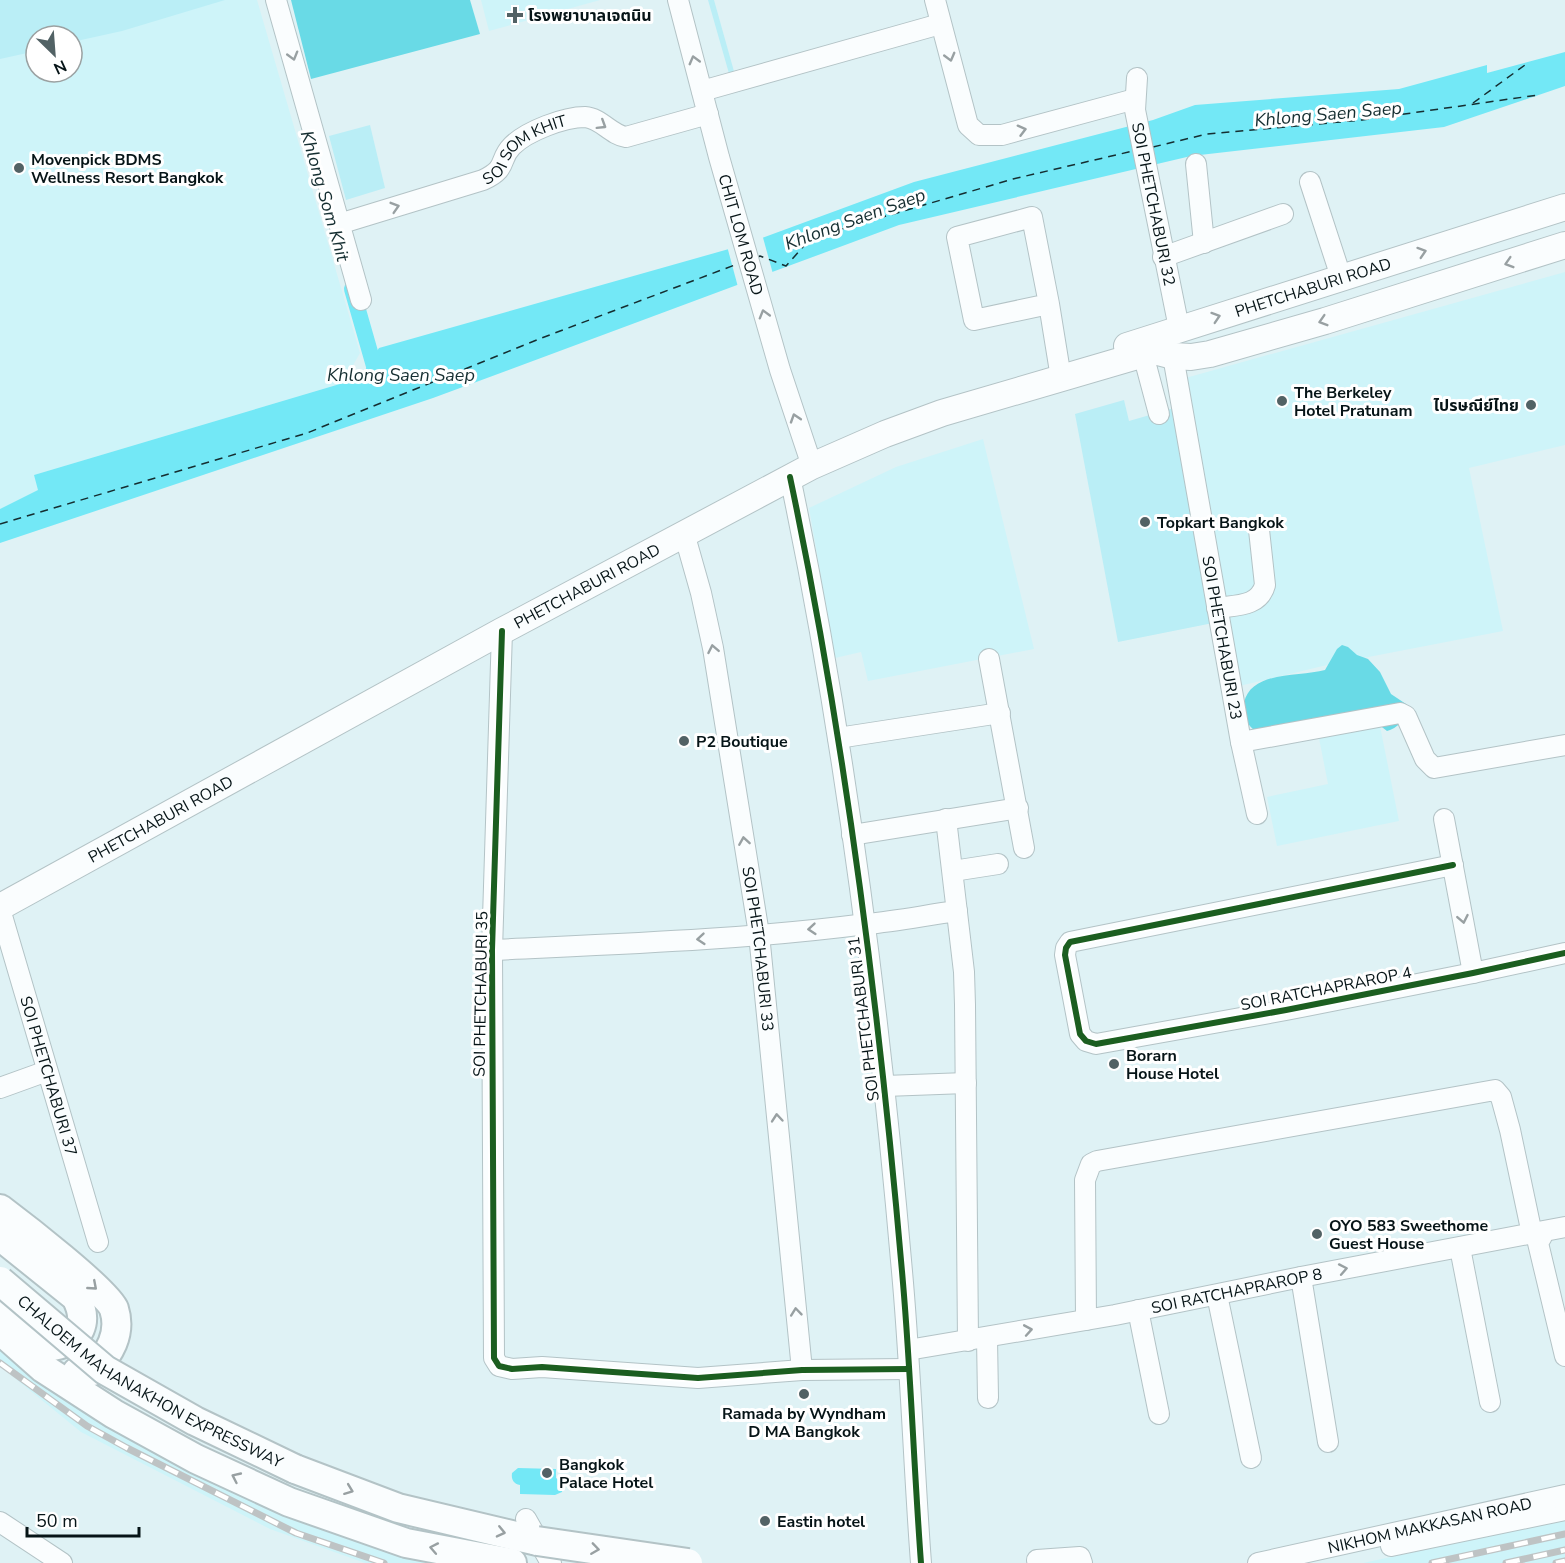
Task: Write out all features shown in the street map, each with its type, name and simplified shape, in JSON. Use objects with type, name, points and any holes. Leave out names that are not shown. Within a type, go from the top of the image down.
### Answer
[{"type":"highway","points":[[0,1209],[99,1290],[113,1307],[116,1326],[114,1340],[107,1356],[93,1371],[77,1372],[0,1322]]},
{"type":"highway","points":[[0,1236],[76,1297],[82,1309],[82,1326],[74,1339],[52,1356]]},
{"type":"highway","name":"CHALOEM MAHANAKHON EXPRESSWAY","points":[[0,1281],[105,1370],[195,1421],[295,1469],[409,1510],[537,1541],[688,1563]]},
{"type":"highway","points":[[0,1296],[39,1338],[52,1356]]},
{"type":"highway","points":[[0,1330],[44,1368],[114,1414],[196,1459],[278,1497],[406,1543],[512,1563]]},
{"type":"main road","name":"PHETCHABURI ROAD","points":[[1064,377],[1081,363],[1179,328],[1565,207]]},
{"type":"main road","name":"PHETCHABURI ROAD","points":[[0,908],[684,533],[801,472],[915,423],[1154,351],[1173,356],[1191,357],[1210,354],[1565,246]]},
{"type":"street","points":[[276,0],[361,300]]},
{"type":"street","name":"CHIT LOM ROAD","points":[[678,0],[719,157],[780,370],[801,472]]},
{"type":"street","points":[[936,0],[968,125],[979,135],[1002,135],[1135,105]]},
{"type":"street","points":[[702,91],[933,26]]},
{"type":"street","name":"SOI PHETCHABURI 32","points":[[1137,78],[1135,105],[1163,257],[1179,328]]},
{"type":"street","name":"SOI SOM KHIT","points":[[339,224],[483,180],[495,174],[502,166],[510,147],[549,124],[586,117],[626,138],[708,114]]},
{"type":"street","points":[[1196,164],[1204,243]]},
{"type":"street","points":[[1310,182],[1341,277]]},
{"type":"street","points":[[1163,257],[1283,214]]},
{"type":"street","points":[[1050,304],[974,320],[957,237],[1032,217],[1050,304],[1064,377]]},
{"type":"street","points":[[1143,354],[1159,414]]},
{"type":"street","name":"SOI PHETCHABURI 23","points":[[1173,356],[1241,742],[1257,814]]},
{"type":"street","name":"SOI PHETCHABURI 31","points":[[801,472],[866,925],[885,1086],[909,1360],[921,1563]]},
{"type":"street","points":[[1217,608],[1258,600],[1263,593],[1265,585],[1259,530]]},
{"type":"street","name":"SOI PHETCHABURI 33","points":[[684,533],[701,592],[713,648],[759,934],[802,1370]]},
{"type":"street","name":"SOI PHETCHABURI 35","points":[[494,1358],[492,950],[502,631]]},
{"type":"street","points":[[989,659],[1024,848]]},
{"type":"street","points":[[838,738],[1000,713]]},
{"type":"street","points":[[1241,742],[1400,713],[1406,716],[1425,759],[1429,766],[1434,768],[1565,745]]},
{"type":"street","points":[[852,835],[1018,808]]},
{"type":"street","points":[[946,819],[964,972],[966,1083],[977,1339],[988,1398]]},
{"type":"street","points":[[1444,819],[1473,973]]},
{"type":"street","points":[[953,871],[998,864]]},
{"type":"street","name":"SOI RATCHAPRAROP 4","points":[[1453,865],[1070,942],[1065,956],[1080,1034],[1083,1039],[1091,1043],[1108,1042],[1286,1010],[1473,973],[1565,952]]},
{"type":"street","name":"SOI PHETCHABURI 37","points":[[0,908],[98,1242]]},
{"type":"street","points":[[492,950],[664,942],[866,925],[957,911]]},
{"type":"street","points":[[0,1088],[47,1071]]},
{"type":"street","points":[[885,1086],[966,1083]]},
{"type":"street","points":[[1086,1320],[1085,1180],[1090,1164],[1495,1090],[1501,1097],[1537,1233],[1542,1236],[1538,1243],[1565,1356]]},
{"type":"street","name":"SOI RATCHAPRAROP 8","points":[[494,1358],[499,1366],[512,1369],[542,1367],[698,1378],[909,1360],[977,1339],[1565,1227]]},
{"type":"street","points":[[1460,1248],[1490,1402]]},
{"type":"street","points":[[1301,1277],[1328,1442]]},
{"type":"street","points":[[1217,1295],[1251,1458]]},
{"type":"street","points":[[1138,1310],[1159,1414]]},
{"type":"street","name":"NIKHOM MAKKASAN ROAD","points":[[1258,1563],[1565,1495]]},
{"type":"street","name":"NIKHOM MAKKASAN ROAD","points":[[1317,1563],[1565,1510]]},
{"type":"street","points":[[526,1519],[551,1563]]},
{"type":"street","points":[[0,1522],[62,1563]]},
{"type":"street","points":[[1037,1560],[1080,1557],[1082,1563]]},
{"type":"shaded area","points":[[0,0],[257,0],[360,353],[343,383],[34,475],[39,490],[0,509]]},
{"type":"shaded area","points":[[0,0],[225,0],[122,31],[84,39],[84,24],[24,24],[24,54],[0,59]]},
{"type":"shaded area","points":[[291,0],[470,0],[480,34],[311,79]]},
{"type":"shaded area","name":"โรงพยาบาลเจตนิน","points":[[481,0],[600,0],[489,31]]},
{"type":"shaded area","points":[[708,0],[714,0],[735,75],[730,77]]},
{"type":"shaded area","points":[[370,125],[385,188],[346,200],[329,136]]},
{"type":"shaded area","points":[[1565,272],[1565,445],[1469,468],[1503,631],[1327,665],[1235,687],[1182,379]]},
{"type":"shaded area","name":"Topkart Bangkok","points":[[1124,400],[1129,421],[1174,408],[1213,623],[1118,642],[1075,414]]},
{"type":"shaded area","points":[[983,439],[1034,649],[868,681],[861,652],[835,658],[809,508],[896,467]]},
{"type":"shaded area","points":[[1342,645],[1368,659],[1380,672],[1391,694],[1406,704],[1409,709],[1398,726],[1387,731],[1378,724],[1259,734],[1246,721],[1244,703],[1248,692],[1256,685],[1278,677],[1325,670],[1337,649]]},
{"type":"shaded area","points":[[1379,721],[1399,821],[1277,846],[1267,797],[1328,784],[1318,733]]},
{"type":"shaded area","points":[[0,1342],[408,1557],[427,1563],[365,1563],[270,1529],[81,1432],[0,1366]]},
{"type":"shaded area","points":[[1565,1521],[1565,1563],[1363,1563],[1485,1537]]},
{"type":"water","name":"Khlong Saen Saep","points":[[1565,52],[1565,86],[1444,127],[1191,156],[899,225],[433,398],[0,543],[0,509],[38,490],[34,475],[360,378],[379,348],[743,245],[914,182],[1153,120],[1195,105],[1399,89],[1487,65],[1487,73]]},
{"type":"water","points":[[518,1468],[556,1469],[556,1478],[563,1483],[562,1492],[555,1495],[520,1494],[520,1485],[513,1481],[512,1475]]},
{"type":"pier","points":[[762,234],[773,274],[738,287],[727,246]]},
{"type":"waterway","name":"Khlong Som Khit","points":[[352,289],[378,380]]},
{"type":"ferry route","points":[[1473,103],[1525,65]]},
{"type":"ferry route","points":[[1153,147],[1207,134],[1362,120],[1538,95]]},
{"type":"ferry route","points":[[756,258],[760,256],[786,266],[811,238],[1013,179],[1133,151]]},
{"type":"ferry route","points":[[0,524],[307,433],[539,339],[740,263]]},
{"type":"railway","points":[[0,1363],[87,1426],[127,1448],[296,1533],[384,1563]]},
{"type":"railway","points":[[1432,1563],[1565,1534]]},
{"type":"railway","points":[[1506,1563],[1565,1550]]},
{"type":"railway","points":[[1556,1563],[1565,1561]]},
{"type":"cycle path","points":[[790,477],[828,677],[872,979],[903,1283],[921,1563]]},
{"type":"cycle path","points":[[502,631],[492,950],[494,1358],[499,1366],[512,1369],[542,1367],[698,1378],[802,1370],[909,1369]]},
{"type":"cycle path","points":[[1453,865],[1070,942],[1065,955],[1080,1034],[1086,1041],[1096,1044],[1286,1010],[1565,953]]},
{"type":"place","name":"โรงพยาบาลเจตนิน","points":[[515,15]]},
{"type":"place","name":"Movenpick BDMS Wellness Resort Bangkok","points":[[19,168]]},
{"type":"place","name":"The Berkeley Hotel Pratunam","points":[[1282,401]]},
{"type":"place","name":"ไปรษณีย์ไทย","points":[[1531,405]]},
{"type":"place","name":"Topkart Bangkok","points":[[1145,522]]},
{"type":"place","name":"P2 Boutique","points":[[684,741]]},
{"type":"place","name":"Borarn House Hotel","points":[[1114,1064]]},
{"type":"place","name":"OYO 583 Sweethome Guest House","points":[[1317,1234]]},
{"type":"place","name":"Ramada by Wyndham D MA Bangkok","points":[[804,1394]]},
{"type":"place","name":"Bangkok Palace Hotel","points":[[547,1473]]},
{"type":"place","name":"Eastin hotel","points":[[765,1521]]}]
